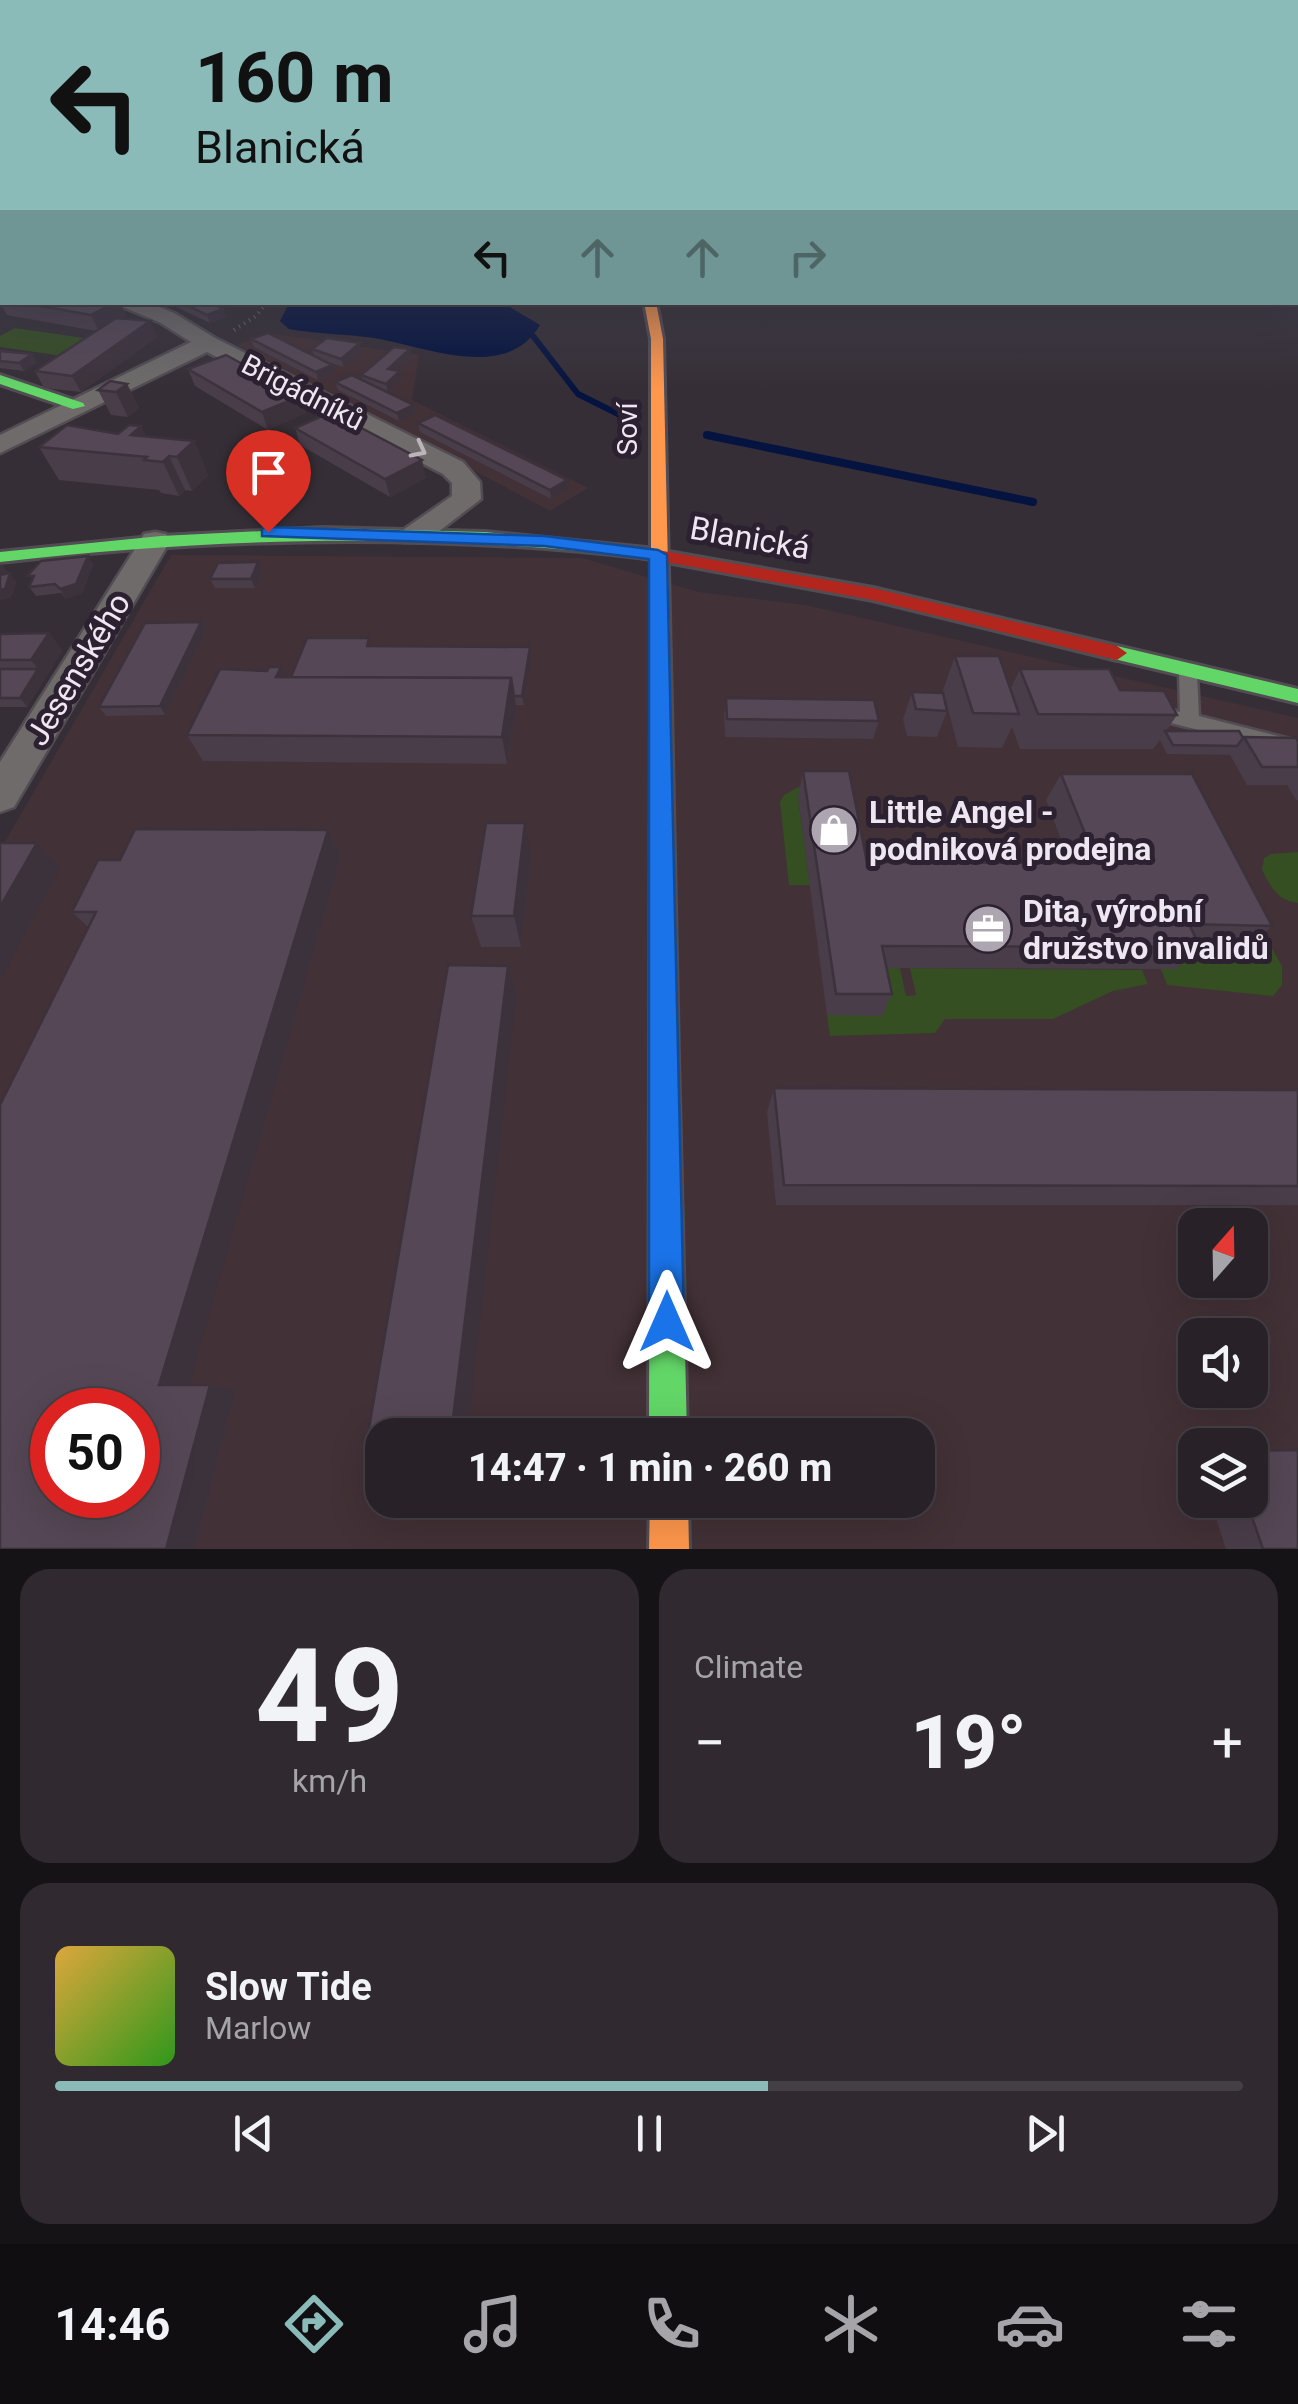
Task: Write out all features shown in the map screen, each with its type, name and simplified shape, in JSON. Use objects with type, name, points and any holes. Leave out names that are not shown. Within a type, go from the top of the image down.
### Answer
[{"type":"street","name":"Brigádníků","points":[[133,305],[185,326],[207,344],[453,468],[466,482],[466,499],[484,524],[504,540]]},
{"type":"street","name":"Soví","points":[[651,305],[657,339],[668,1418]]},
{"type":"street","points":[[0,445],[207,344]]},
{"type":"street","points":[[0,378],[78,406]]},
{"type":"street","points":[[414,536],[466,499]]},
{"type":"street","name":"Blanická","points":[[0,558],[268,532],[504,540],[658,555],[846,588],[1298,696]]},
{"type":"street","name":"Jesenského","points":[[0,796],[155,541]]},
{"type":"street","points":[[669,1518],[670,1549]]},
{"type":"lane","points":[[1188,672],[1190,722]]},
{"type":"lane","points":[[1137,707],[1298,748]]},
{"type":"path","points":[[207,344],[256,316],[265,305]]},
{"type":"path","points":[[850,843],[872,844]]},
{"type":"shaded area","points":[[288,305],[506,305],[540,325],[525,343],[507,353],[486,357],[440,353],[374,338],[289,329],[280,321]]},
{"type":"shaded area","points":[[269,333],[419,355],[412,400],[588,488],[550,511],[236,345]]},
{"type":"shaded area","points":[[171,555],[582,558],[699,592],[806,605],[1298,718],[1298,1549],[0,1549],[0,850]]},
{"type":"green space","points":[[15,328],[91,339],[63,356],[0,347],[0,336]]},
{"type":"green space","points":[[802,785],[798,797],[810,885],[789,885],[780,802],[784,795]]},
{"type":"green space","points":[[1298,852],[1298,903],[1280,896],[1262,870],[1264,858],[1271,854]]},
{"type":"green space","points":[[1224,863],[1282,966],[1282,985],[1273,996],[1167,985],[1161,969],[1176,969]]},
{"type":"green space","points":[[873,968],[900,968],[906,996],[916,995],[910,968],[1142,970],[1148,984],[1113,991],[1053,1019],[945,1019],[935,1033],[830,1036],[827,1015],[881,1015]]},
{"type":"building","points":[[35,305],[109,305],[91,315]]},
{"type":"building","points":[[187,305],[215,305],[223,309],[207,315]]},
{"type":"building","points":[[116,318],[150,321],[72,376],[35,371]]},
{"type":"building","points":[[268,333],[332,365],[316,372],[251,339]]},
{"type":"building","points":[[327,338],[360,343],[341,359],[312,349]]},
{"type":"building","points":[[394,347],[410,349],[388,369],[400,371],[386,384],[361,375]]},
{"type":"building","points":[[0,351],[32,354],[19,363],[0,361]]},
{"type":"building","points":[[226,355],[301,396],[262,412],[188,369]]},
{"type":"building","points":[[352,375],[414,405],[397,413],[335,382]]},
{"type":"building","points":[[110,381],[127,384],[116,392],[98,390]]},
{"type":"building","points":[[331,412],[422,460],[385,479],[295,428]]},
{"type":"building","points":[[435,415],[567,480],[550,490],[418,423]]},
{"type":"building","points":[[67,425],[118,434],[129,425],[141,426],[131,435],[194,441],[177,457],[169,456],[163,462],[144,460],[147,457],[39,447]]},
{"type":"building","points":[[88,556],[76,584],[60,589],[55,584],[29,587],[34,576],[27,576],[41,561]]},
{"type":"building","points":[[258,562],[251,579],[210,579],[218,563]]},
{"type":"building","points":[[10,573],[5,589],[0,590],[0,575]]},
{"type":"building","points":[[201,622],[160,706],[99,707],[145,623]]},
{"type":"building","points":[[49,633],[31,660],[0,660],[0,634]]},
{"type":"building","points":[[307,638],[369,638],[367,646],[530,647],[522,696],[514,696],[511,678],[291,677]]},
{"type":"building","points":[[955,656],[999,656],[1019,714],[973,713]]},
{"type":"building","points":[[269,667],[281,667],[276,677],[511,678],[502,737],[187,735],[220,669],[267,671]]},
{"type":"building","points":[[0,669],[38,669],[20,698],[0,698]]},
{"type":"building","points":[[1020,669],[1109,669],[1120,690],[1164,691],[1177,715],[1038,714]]},
{"type":"building","points":[[912,692],[943,693],[947,711],[916,709]]},
{"type":"building","points":[[726,698],[874,700],[879,721],[727,719]]},
{"type":"building","points":[[1165,731],[1239,731],[1243,738],[1237,746],[1173,745]]},
{"type":"building","points":[[1244,737],[1296,738],[1298,767],[1262,767]]},
{"type":"building","points":[[803,771],[849,771],[867,862],[1097,863],[1061,774],[1192,774],[1272,926],[1189,924],[1200,947],[882,946],[892,994],[836,994]]},
{"type":"building","points":[[486,823],[525,823],[514,916],[471,916]]},
{"type":"building","points":[[135,829],[328,830],[159,1385],[210,1385],[166,1549],[0,1549],[0,1105],[96,912],[72,912],[98,860],[120,860]]},
{"type":"building","points":[[0,843],[37,843],[0,907]]},
{"type":"building","points":[[448,965],[508,966],[453,1418],[371,1418]]},
{"type":"building","points":[[774,1088],[1298,1090],[1298,1186],[784,1185]]},
{"type":"building","points":[[1298,1450],[1298,1549],[1263,1549],[1252,1518],[1268,1518],[1268,1451]]},
{"type":"waterway","points":[[533,336],[578,394],[622,416]]},
{"type":"waterway","points":[[707,435],[1033,502]]},
{"type":"traffic: fast","points":[[0,379],[78,406]]},
{"type":"traffic: fast","points":[[0,557],[161,541],[323,534],[485,537],[646,553]]},
{"type":"traffic: fast","points":[[1117,653],[1298,696]]},
{"type":"traffic: fast","points":[[664,1056],[668,1418]]},
{"type":"traffic: slow","points":[[651,305],[657,339],[661,705]]},
{"type":"traffic: slow","points":[[669,1518],[669,1549]]},
{"type":"traffic: jam","points":[[646,553],[873,594],[1117,653]]},
{"type":"traffic: jam","points":[[661,705],[664,1056]]},
{"type":"place","name":"Little Angel - podniková prodejna","points":[[834,830]]},
{"type":"place","name":"Dita, výrobní družstvo invalidů","points":[[988,929]]},
{"type":"route","points":[[268,532],[544,541],[658,555],[667,1322]]}]
